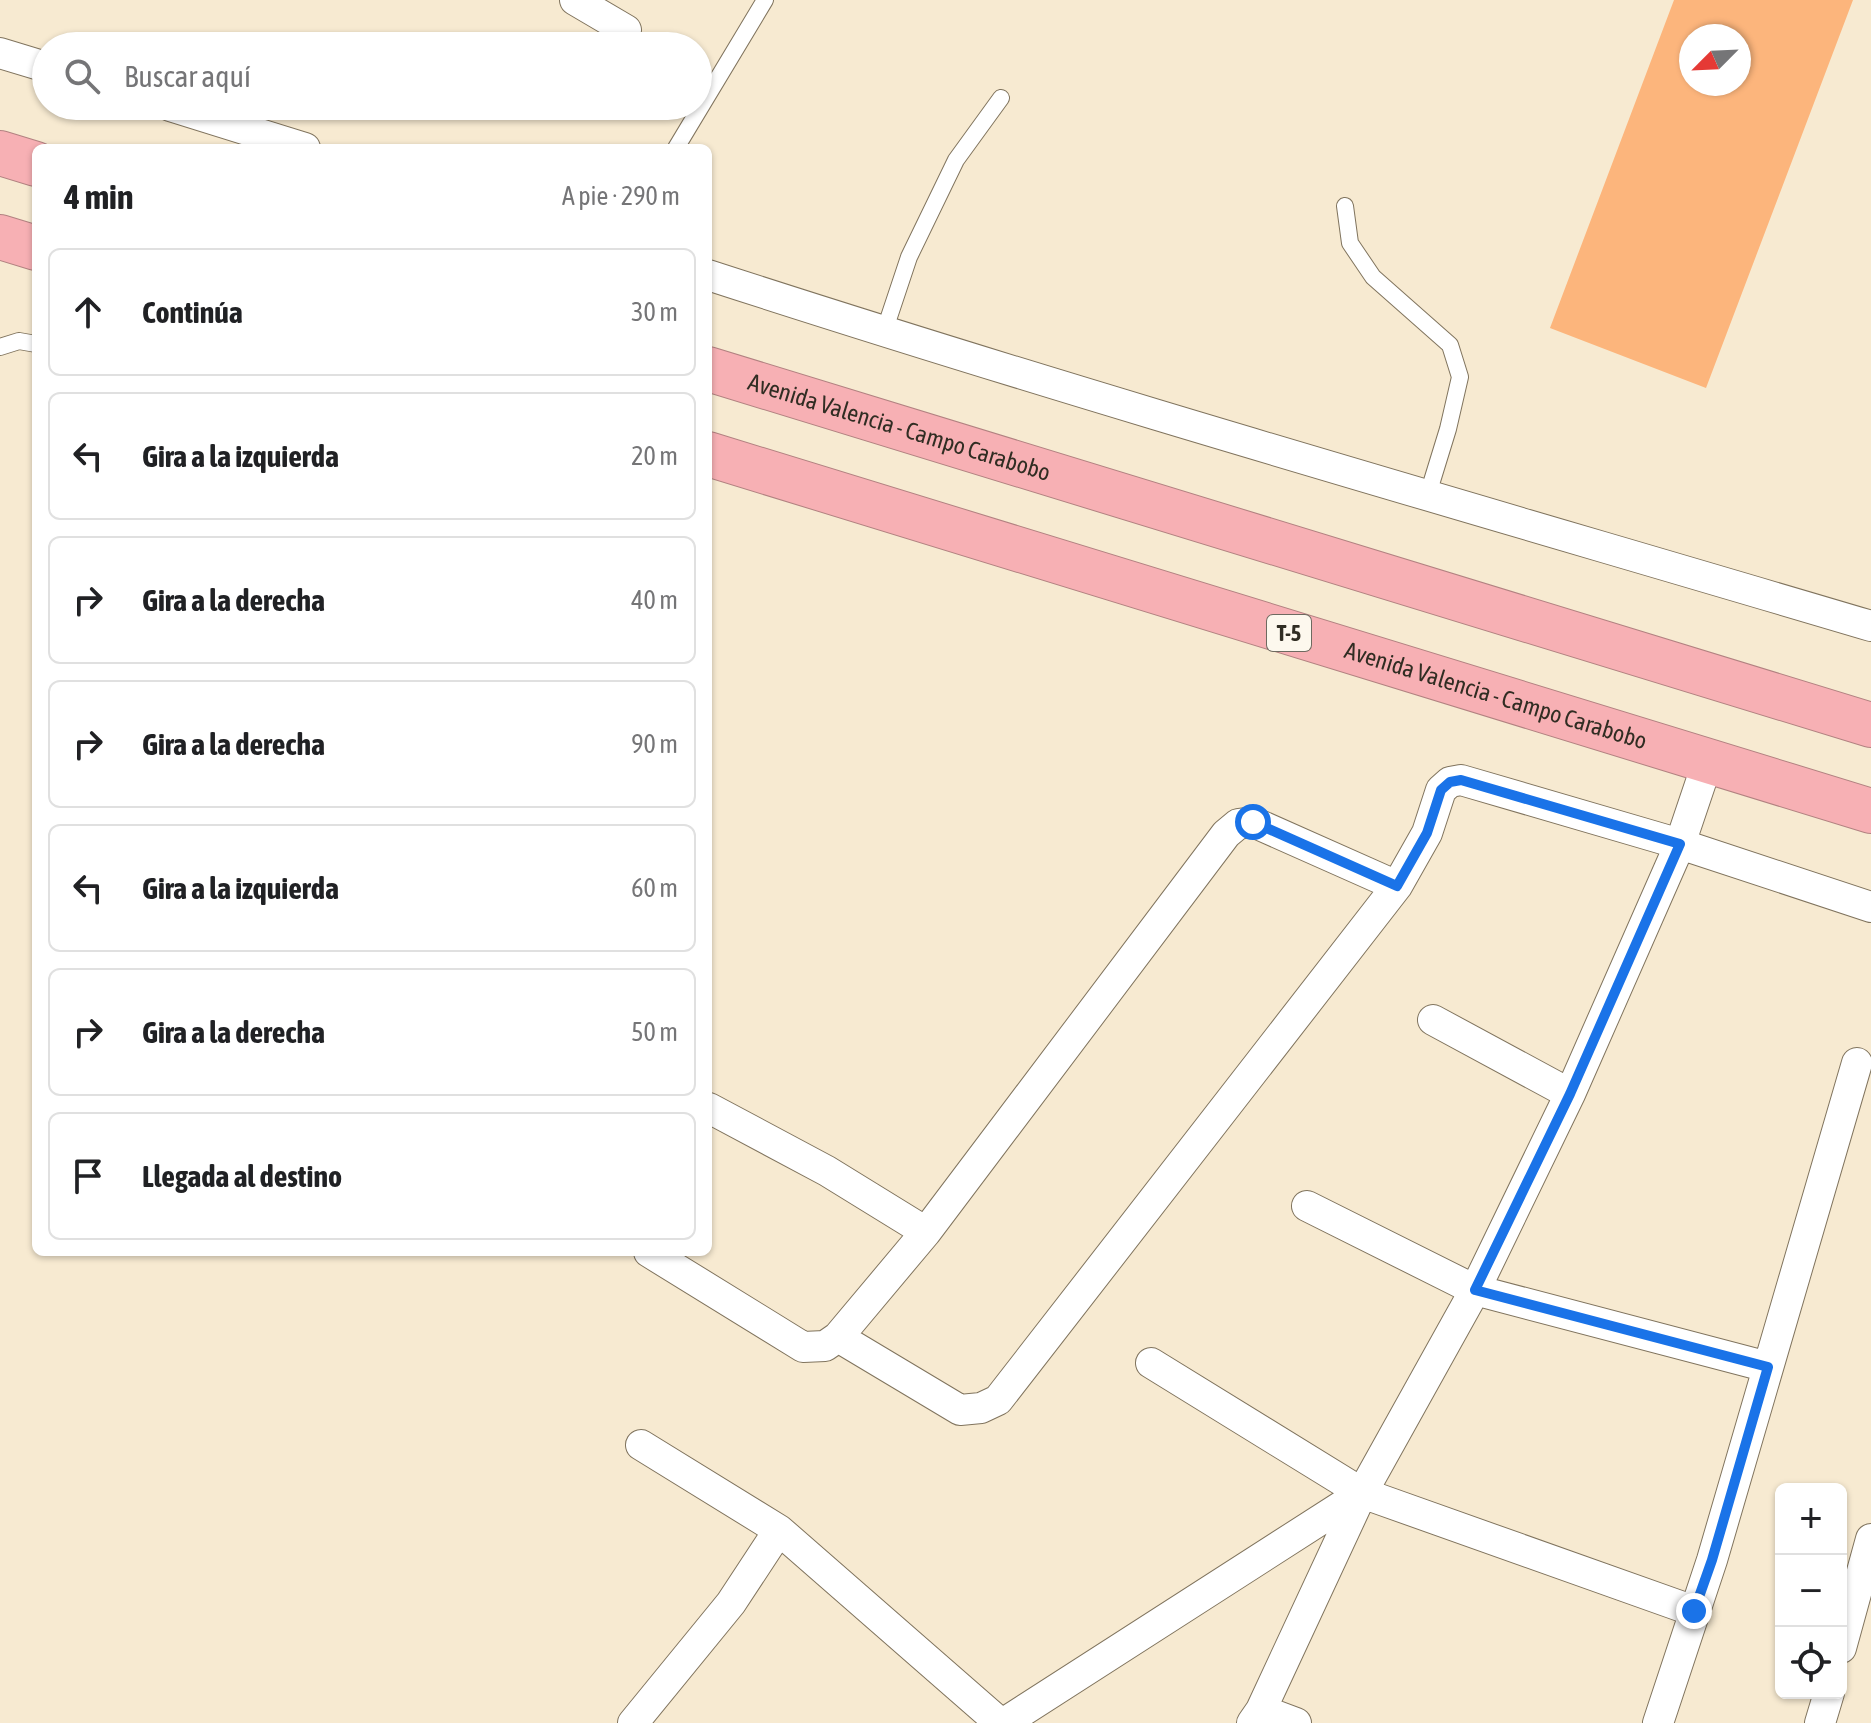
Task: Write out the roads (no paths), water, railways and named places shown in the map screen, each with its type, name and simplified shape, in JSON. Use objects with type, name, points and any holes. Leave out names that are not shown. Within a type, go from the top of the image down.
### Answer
[{"type":"highway","points":[[0,153],[32,163]]},
{"type":"highway","points":[[0,237],[32,247]]},
{"type":"highway","name":"Avenida Valencia - Campo Carabobo","points":[[712,370],[1871,725]]},
{"type":"highway","name":"Avenida Valencia - Campo Carabobo","points":[[712,455],[1871,811]]},
{"type":"street","points":[[575,0],[626,30]]},
{"type":"street","points":[[0,53],[32,63]]},
{"type":"street","points":[[215,120],[292,144]]},
{"type":"street","points":[[712,276],[884,332],[1871,626]]},
{"type":"street","points":[[1296,1723],[1257,1716],[1362,1493],[1475,1290],[1570,1094],[1680,844],[1708,761]]},
{"type":"street","points":[[838,1337],[960,1410],[981,1408],[998,1400],[1397,886],[1427,833],[1441,790],[1450,782],[1461,780],[1680,844],[1871,907]]},
{"type":"street","points":[[655,1256],[803,1347],[825,1346],[838,1337],[926,1232],[1226,834],[1238,824],[1253,822],[1397,886]]},
{"type":"street","points":[[1433,1020],[1570,1094]]},
{"type":"street","points":[[1658,1723],[1712,1560],[1857,1063]]},
{"type":"street","points":[[712,1110],[827,1171],[926,1232]]},
{"type":"street","points":[[1307,1206],[1475,1290],[1768,1367]]},
{"type":"street","points":[[1151,1363],[1362,1493],[1694,1611]]},
{"type":"street","points":[[641,1445],[779,1530],[1002,1723],[1362,1493]]},
{"type":"street","points":[[633,1723],[731,1603],[779,1530]]},
{"type":"street","points":[[1847,1627],[1871,1539]]},
{"type":"street","points":[[1820,1723],[1827,1699]]},
{"type":"lane","points":[[712,88],[765,0]]},
{"type":"lane","points":[[884,332],[909,257],[956,160],[1001,98]]},
{"type":"lane","points":[[678,144],[693,120]]},
{"type":"lane","points":[[1345,206],[1350,243],[1373,277],[1450,345],[1460,377],[1428,494]]},
{"type":"lane","points":[[0,347],[19,341],[32,343]]}]
